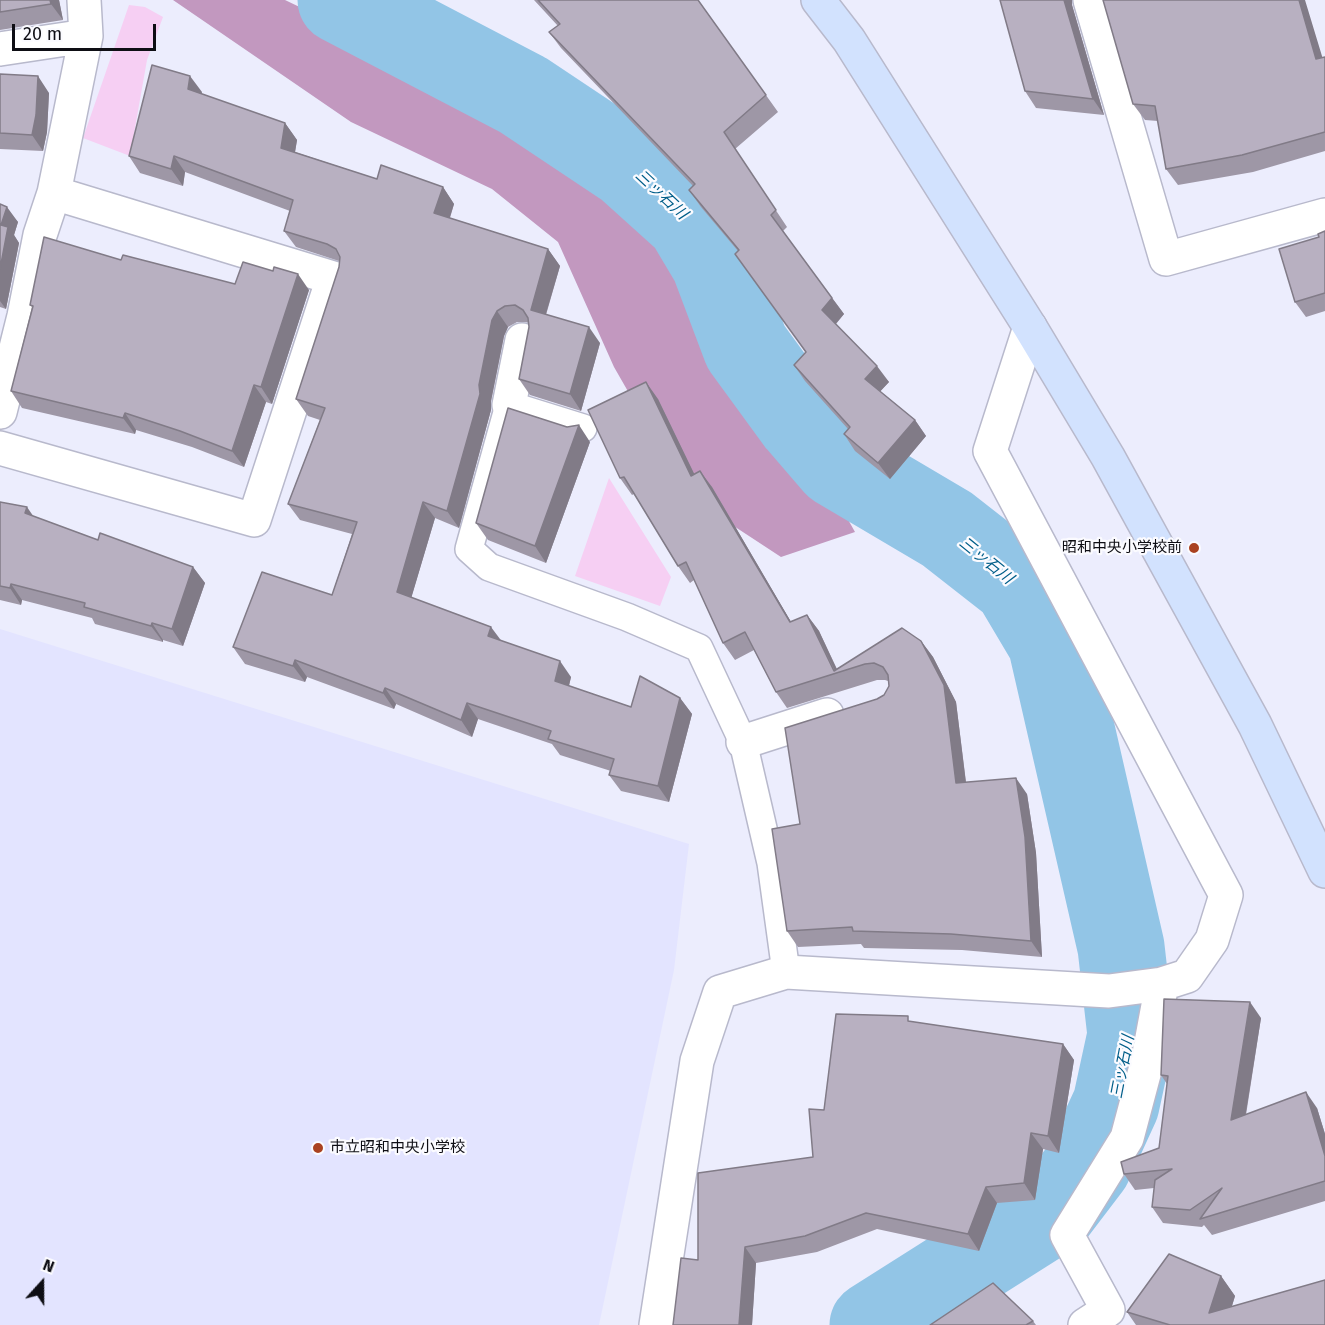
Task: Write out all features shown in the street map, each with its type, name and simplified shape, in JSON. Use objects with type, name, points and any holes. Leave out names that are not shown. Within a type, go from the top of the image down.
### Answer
[{"type":"street","points":[[0,412],[12,315],[54,193],[86,36],[84,0]]},
{"type":"street","points":[[818,0],[849,40],[1030,327],[1108,457],[1255,725],[1325,871]]},
{"type":"street","points":[[1090,0],[1166,259],[1325,215]]},
{"type":"street","points":[[0,50],[86,36]]},
{"type":"street","points":[[0,448],[254,520],[333,278],[54,193]]},
{"type":"street","points":[[656,1325],[697,1060],[720,992],[786,972],[1109,991],[1153,985],[1187,976],[1212,940],[1226,895],[990,451],[1030,327]]},
{"type":"street","points":[[509,405],[522,340]]},
{"type":"street","points":[[743,742],[850,708]]},
{"type":"street","points":[[1085,1325],[1108,1310],[1067,1235],[1127,1138],[1148,1059],[1153,985]]},
{"type":"lane","points":[[583,428],[509,405],[469,549],[489,567],[627,617],[699,648],[743,742],[771,863],[786,972]]},
{"type":"shaded area","points":[[173,0],[285,0],[477,92],[608,176],[682,241],[702,280],[730,370],[813,457],[855,532],[781,557],[688,496],[614,367],[558,242],[492,189],[351,122]]},
{"type":"shaded area","points":[[129,5],[145,7],[163,17],[147,60],[130,156],[83,138]]},
{"type":"shaded area","points":[[609,478],[671,577],[660,606],[575,576]]},
{"type":"shaded area","name":"市立昭和中央小学校","points":[[0,629],[689,844],[674,970],[599,1325],[0,1325]]},
{"type":"building","points":[[0,0],[50,0],[51,4],[0,12]]},
{"type":"building","points":[[538,0],[698,0],[766,95],[724,132],[776,210],[771,215],[832,298],[822,310],[877,366],[865,379],[915,420],[878,463],[844,434],[850,427],[794,365],[806,352],[735,254],[739,250],[689,190],[695,184],[549,32],[560,24]]},
{"type":"building","points":[[1000,0],[1064,0],[1093,99],[1025,91]]},
{"type":"building","points":[[1103,0],[1299,0],[1316,59],[1325,57],[1325,132],[1242,155],[1166,169],[1155,106],[1133,104]]},
{"type":"building","points":[[152,65],[190,76],[188,89],[285,123],[281,148],[377,179],[381,165],[443,187],[434,213],[548,249],[531,310],[589,327],[570,394],[519,379],[529,327],[528,318],[523,310],[515,305],[505,306],[497,311],[492,320],[479,385],[480,394],[447,511],[423,502],[397,592],[491,627],[488,636],[560,661],[555,681],[631,707],[640,676],[680,698],[658,786],[609,775],[614,759],[548,739],[551,731],[467,703],[461,720],[385,688],[383,693],[295,660],[293,666],[233,647],[262,572],[332,595],[357,522],[288,504],[325,408],[296,399],[339,267],[340,257],[336,249],[327,244],[284,231],[293,200],[174,156],[171,169],[129,156]]},
{"type":"building","points":[[0,74],[38,76],[36,115],[32,135],[0,133]]},
{"type":"building","points":[[0,204],[7,207],[1,225],[8,227],[0,269]]},
{"type":"building","points":[[1325,231],[1325,293],[1295,302],[1279,249],[1319,237],[1318,234]]},
{"type":"building","points":[[44,237],[121,260],[123,255],[235,284],[243,262],[273,271],[274,267],[298,274],[261,387],[254,385],[232,451],[125,413],[123,418],[11,391],[33,306],[30,305]]},
{"type":"building","points":[[646,382],[691,476],[700,471],[790,622],[807,615],[834,671],[902,628],[921,641],[944,685],[956,783],[1016,778],[1025,837],[1031,941],[951,934],[853,931],[852,927],[787,931],[772,829],[800,824],[785,728],[877,699],[884,695],[889,686],[888,675],[883,667],[874,663],[865,664],[776,692],[745,632],[723,643],[686,562],[678,566],[624,477],[620,478],[588,410]]},
{"type":"building","points":[[508,408],[567,427],[579,425],[535,546],[476,523]]},
{"type":"building","points":[[0,502],[27,507],[25,513],[98,540],[100,533],[193,567],[172,629],[152,623],[151,626],[84,607],[85,603],[11,584],[10,588],[0,586]]},
{"type":"building","points":[[1164,999],[1250,1002],[1231,1120],[1306,1092],[1325,1156],[1325,1181],[1200,1219],[1222,1188],[1190,1210],[1152,1207],[1155,1180],[1172,1169],[1124,1174],[1121,1162],[1159,1148],[1168,1076],[1161,1075]]},
{"type":"building","points":[[836,1014],[908,1016],[908,1021],[1063,1044],[1048,1136],[1031,1133],[1024,1183],[986,1187],[968,1234],[866,1213],[805,1236],[745,1247],[739,1325],[673,1325],[681,1258],[698,1260],[698,1173],[813,1157],[809,1109],[824,1110]]},
{"type":"building","points":[[1169,1254],[1221,1276],[1209,1313],[1325,1280],[1325,1325],[1170,1325],[1127,1312]]},
{"type":"building","points":[[993,1283],[1033,1321],[1026,1325],[930,1325]]},
{"type":"waterway","name":"三ッ石川","points":[[341,0],[523,95],[628,165],[689,220],[714,262],[746,347],[800,421],[837,464],[947,529],[1016,583],[1051,642],[1121,947],[1131,1035],[1116,1104],[1088,1165],[1053,1211],[873,1325]]},
{"type":"place","name":"昭和中央小学校前","points":[[1194,548]]},
{"type":"place","name":"市立昭和中央小学校","points":[[318,1148]]}]
